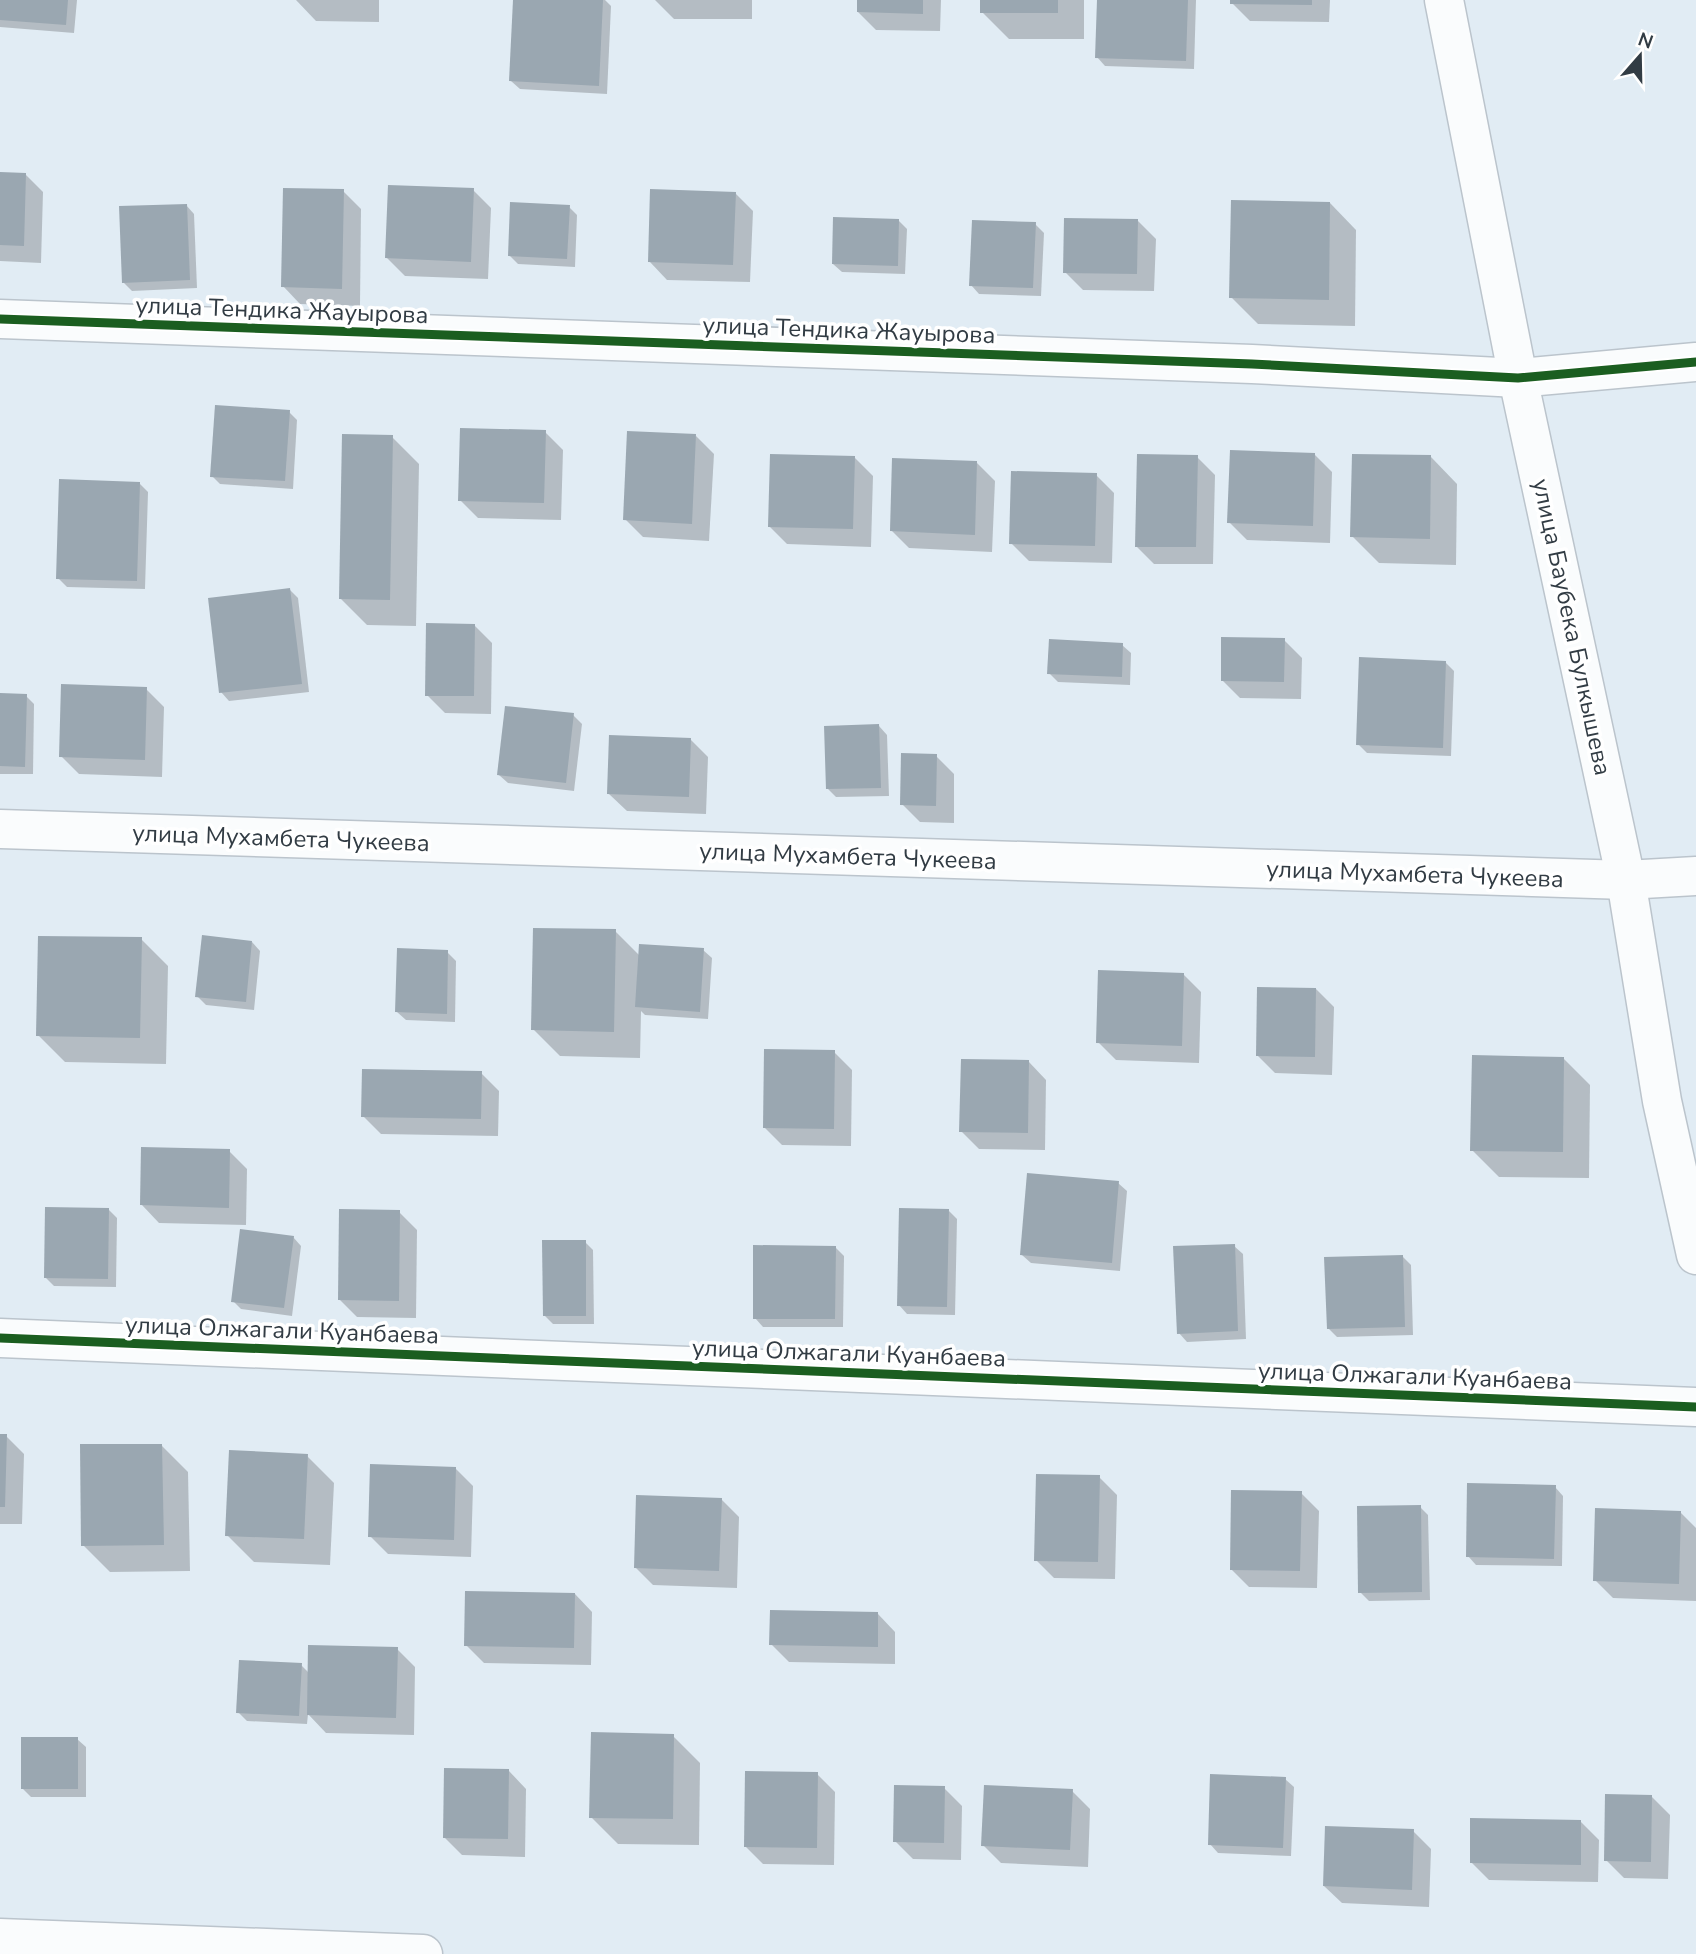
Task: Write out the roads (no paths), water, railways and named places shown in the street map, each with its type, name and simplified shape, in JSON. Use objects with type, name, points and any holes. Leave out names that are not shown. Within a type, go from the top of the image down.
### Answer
[{"type":"street","name":"улица Баубека Булкышева","points":[[1444,0],[1518,378],[1626,880],[1662,1101],[1696,1255]]},
{"type":"street","name":"улица Тендика Жауырова","points":[[0,320],[1252,364],[1518,378],[1696,362]]},
{"type":"street","name":"улица Мухамбета Чукеева","points":[[0,829],[1626,880],[1696,876]]},
{"type":"street","name":"улица Олжагали Куанбаева","points":[[0,1338],[1696,1407]]},
{"type":"street","points":[[0,1938],[423,1954]]}]
